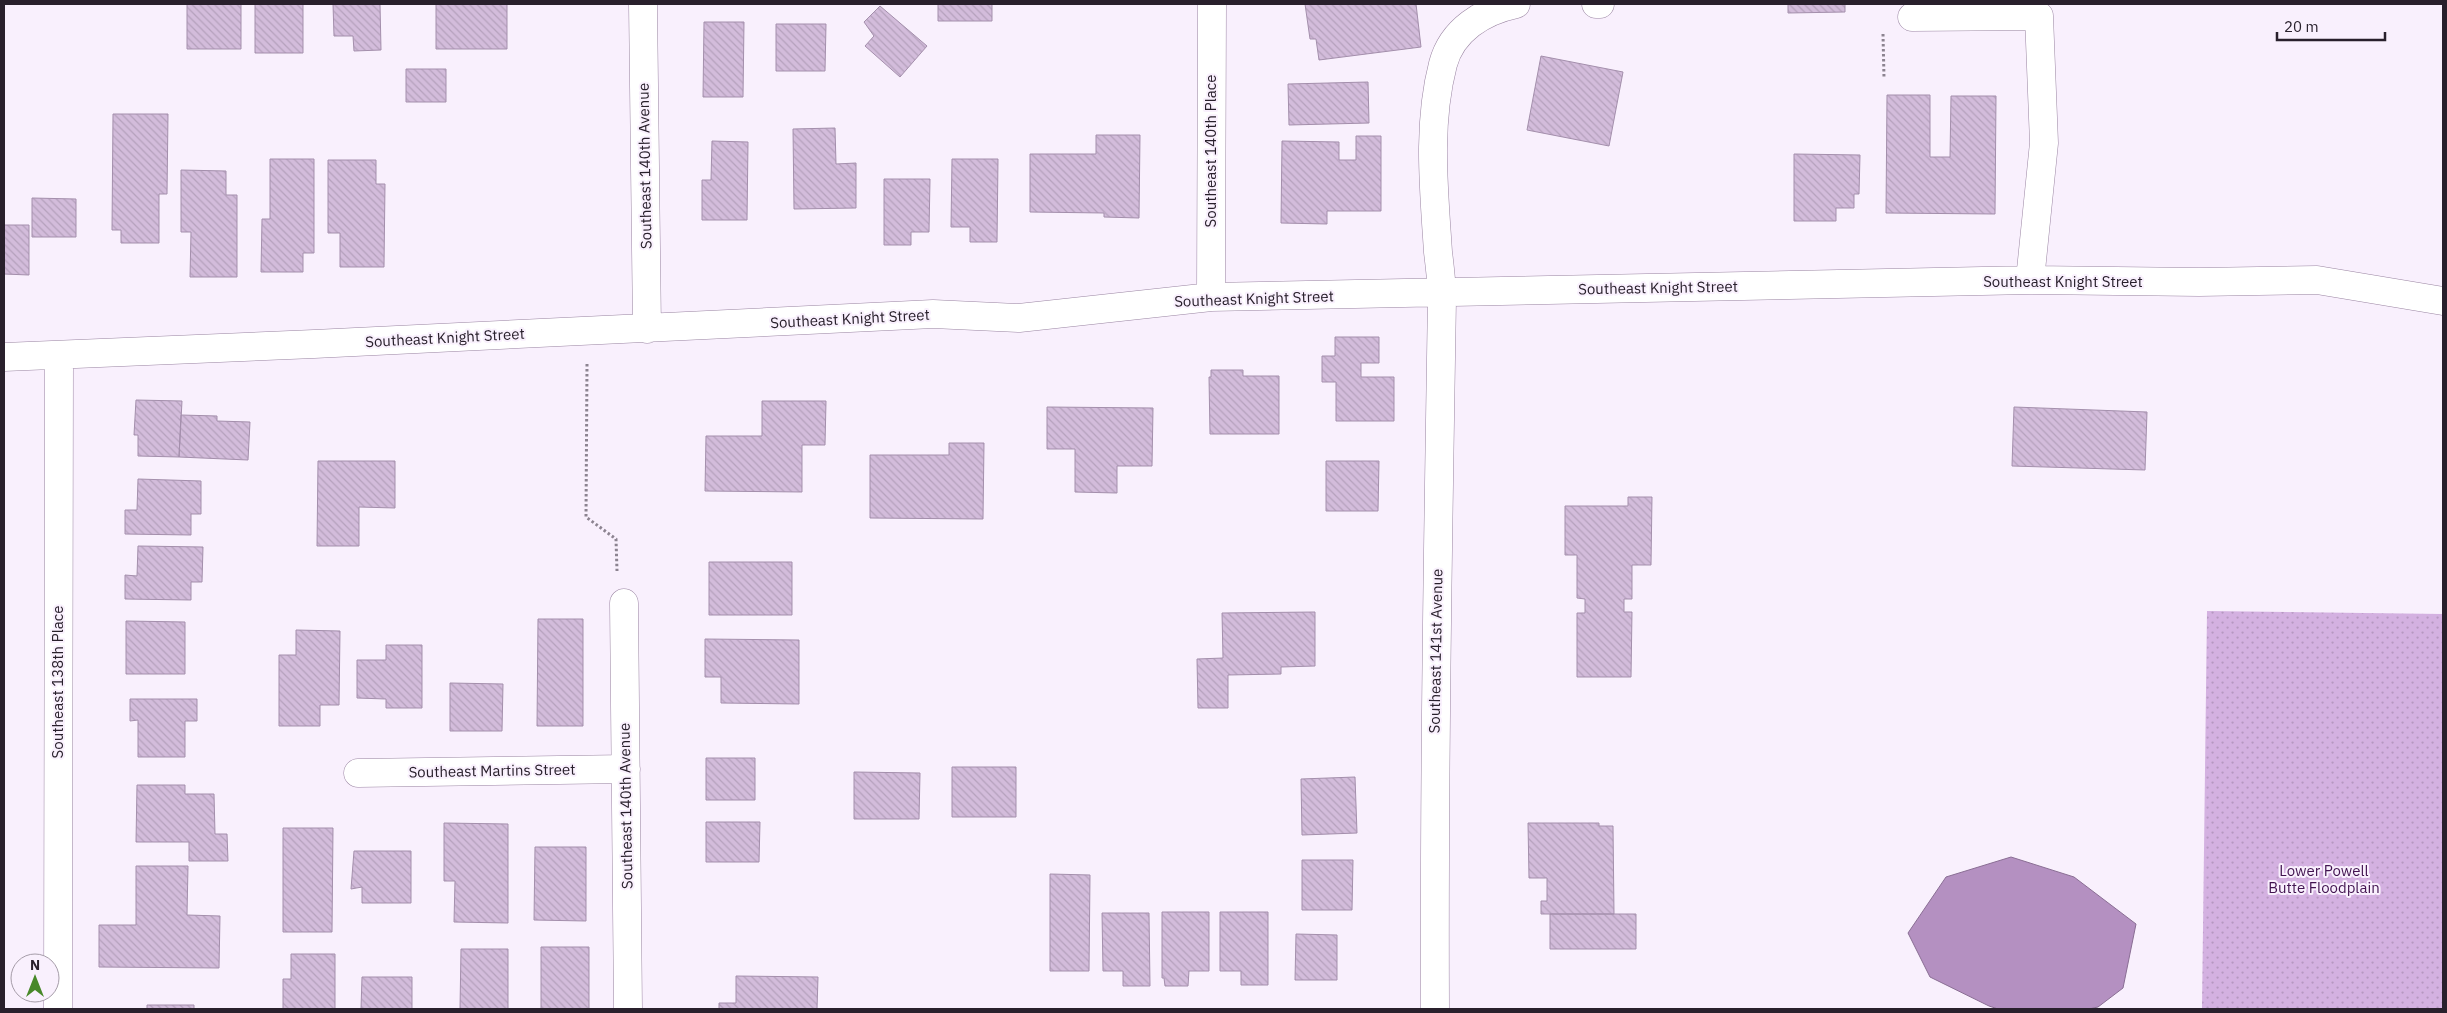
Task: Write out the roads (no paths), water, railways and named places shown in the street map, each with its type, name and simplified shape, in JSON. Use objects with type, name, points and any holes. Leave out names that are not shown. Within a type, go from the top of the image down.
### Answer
[{"type":"street","name":"Southeast 140th Avenue","points":[[642,4],[647,329]]},
{"type":"street","name":"Southeast 140th Place","points":[[1211,298],[1212,4]]},
{"type":"street","name":"Southeast 141st Avenue","points":[[1435,1009],[1434,765],[1442,293],[1432,124],[1443,62],[1456,37],[1476,19],[1503,7],[1516,4]]},
{"type":"street","points":[[1912,17],[2039,16],[2044,143],[2030,280]]},
{"type":"street","name":"Southeast Knight Street","points":[[4,357],[647,329],[933,314],[1019,318],[1211,298],[2030,280],[2199,282],[2317,280],[2443,302]]},
{"type":"street","name":"Southeast 138th Place","points":[[58,1009],[59,356]]},
{"type":"street","name":"Southeast 140th Avenue","points":[[624,603],[628,1009]]},
{"type":"street","name":"Southeast Martins Street","points":[[358,773],[626,769]]},
{"type":"park label","name":"Lower Powell Butte Floodplain","points":[[2324,880]]}]
